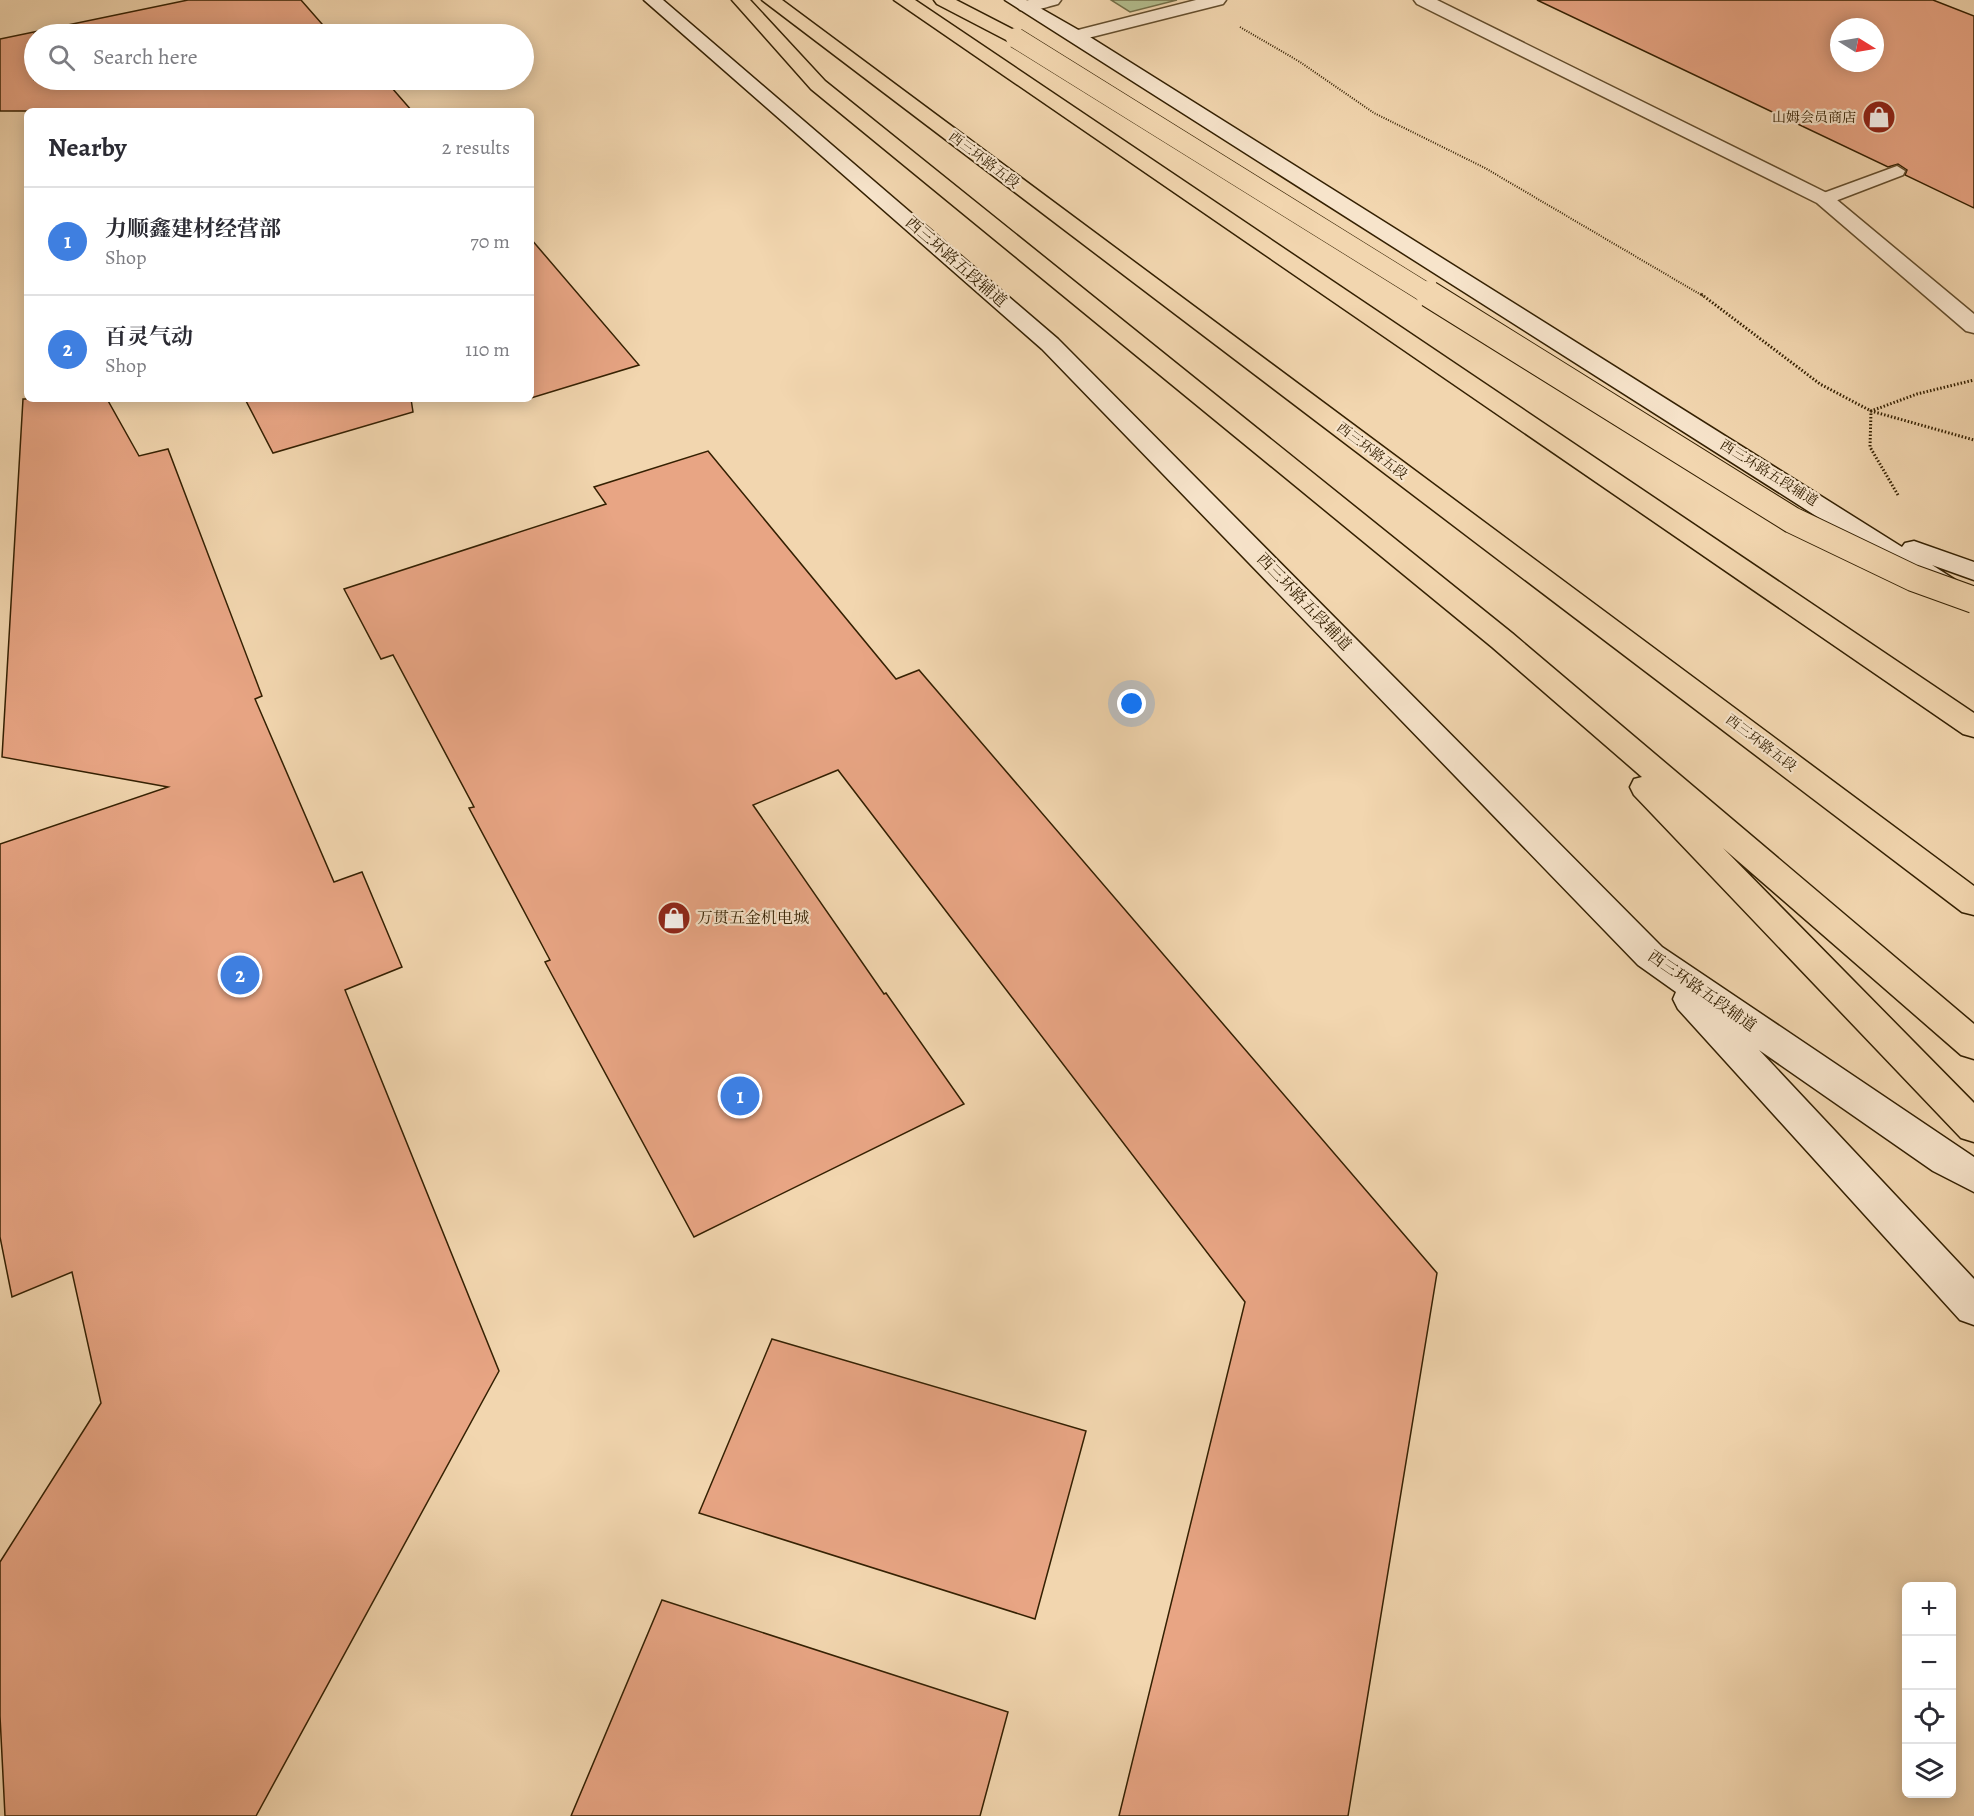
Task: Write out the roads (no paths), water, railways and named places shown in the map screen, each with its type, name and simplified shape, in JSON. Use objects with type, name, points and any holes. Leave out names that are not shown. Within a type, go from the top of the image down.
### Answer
[{"type":"highway","points":[[741,0],[818,85],[1502,640],[1974,1045]]},
{"type":"highway","name":"西三环路五段","points":[[771,0],[1974,903]]},
{"type":"highway","points":[[903,0],[1974,727]]},
{"type":"highway","points":[[943,0],[1016,38],[1792,520],[1913,578],[1974,602]]},
{"type":"highway","points":[[1502,640],[1974,1127]]},
{"type":"main road","name":"西三环路五段辅道","points":[[654,0],[1050,344],[1650,956],[1946,1160],[1974,1176]]},
{"type":"main road","points":[[1020,3],[1052,0]]},
{"type":"main road","points":[[1423,0],[1824,199],[1974,326]]},
{"type":"main road","points":[[1076,36],[1209,2]]},
{"type":"main road","name":"西三环路五段辅道","points":[[1020,3],[1076,36],[1974,602]]},
{"type":"main road","points":[[1854,526],[1974,572]]},
{"type":"main road","points":[[1650,956],[1974,1307]]},
{"type":"lane","points":[[1824,199],[1897,171]]},
{"type":"place","name":"山姆会员商店","points":[[1879,117]]},
{"type":"place","name":"万贯五金机电城","points":[[674,918]]},
{"type":"place","name":"百灵气动","points":[[240,975]]},
{"type":"place","name":"力顺鑫建材经营部","points":[[740,1096]]}]
